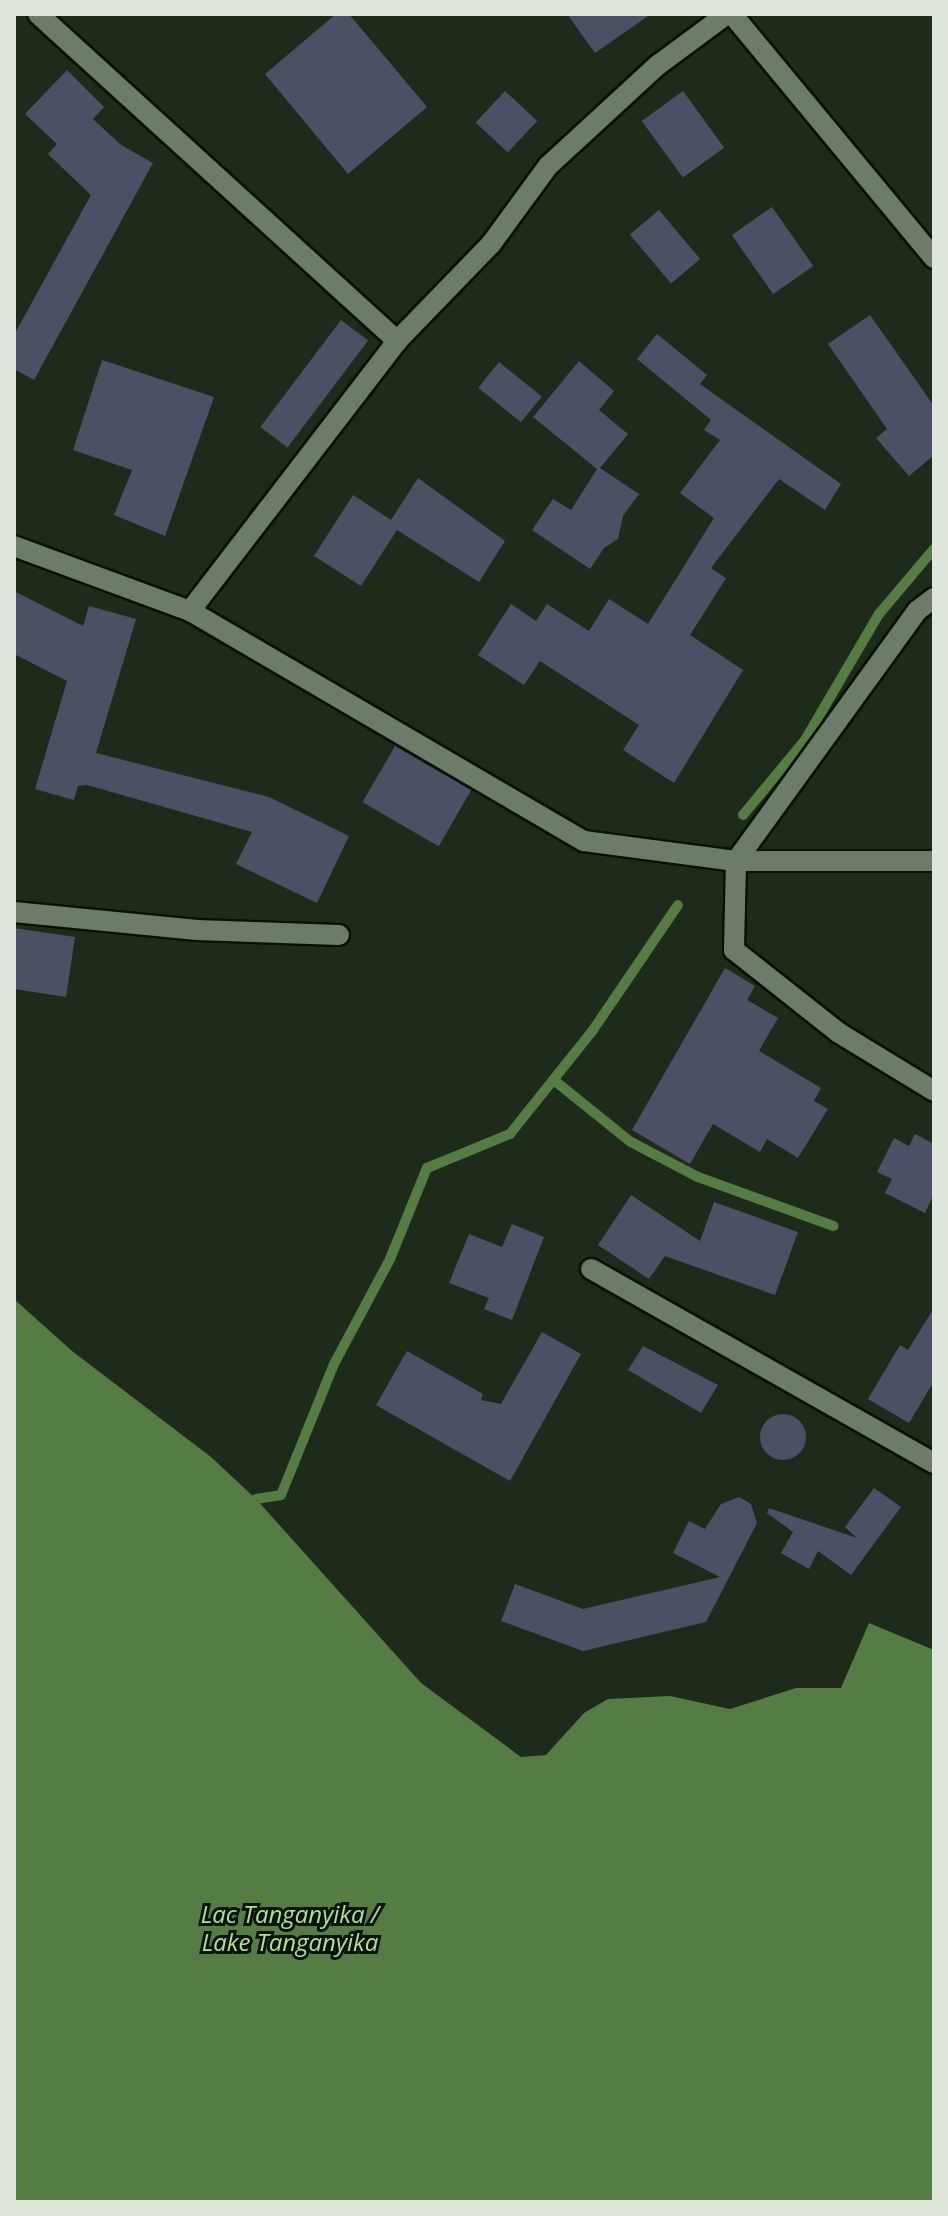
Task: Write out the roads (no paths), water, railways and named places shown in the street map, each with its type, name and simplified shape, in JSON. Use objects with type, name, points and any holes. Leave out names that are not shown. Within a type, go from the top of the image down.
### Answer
[{"type":"street","points":[[38,14],[397,341]]},
{"type":"street","points":[[190,611],[397,341],[491,244],[548,166],[658,65],[730,14],[934,258]]},
{"type":"street","points":[[14,546],[190,611],[584,841],[736,861],[934,861]]},
{"type":"street","points":[[934,598],[917,611],[736,861],[734,950],[839,1033],[934,1091]]},
{"type":"street","points":[[14,912],[197,930],[339,935]]},
{"type":"street","points":[[591,1269],[934,1463]]},
{"type":"water","name":"Lac Tanganyika / Lake Tanganyika","points":[[14,1299],[72,1351],[211,1457],[256,1499],[421,1683],[521,1757],[546,1755],[584,1713],[608,1699],[670,1696],[730,1709],[796,1688],[841,1688],[869,1623],[934,1650],[934,2202],[14,2202]]},
{"type":"waterway","points":[[743,815],[805,740],[879,614],[934,549]]},
{"type":"waterway","points":[[256,1499],[281,1495],[334,1364],[390,1259],[427,1168],[510,1134],[593,1030],[678,905]]},
{"type":"waterway","points":[[555,1081],[631,1142],[698,1177],[833,1226]]}]
